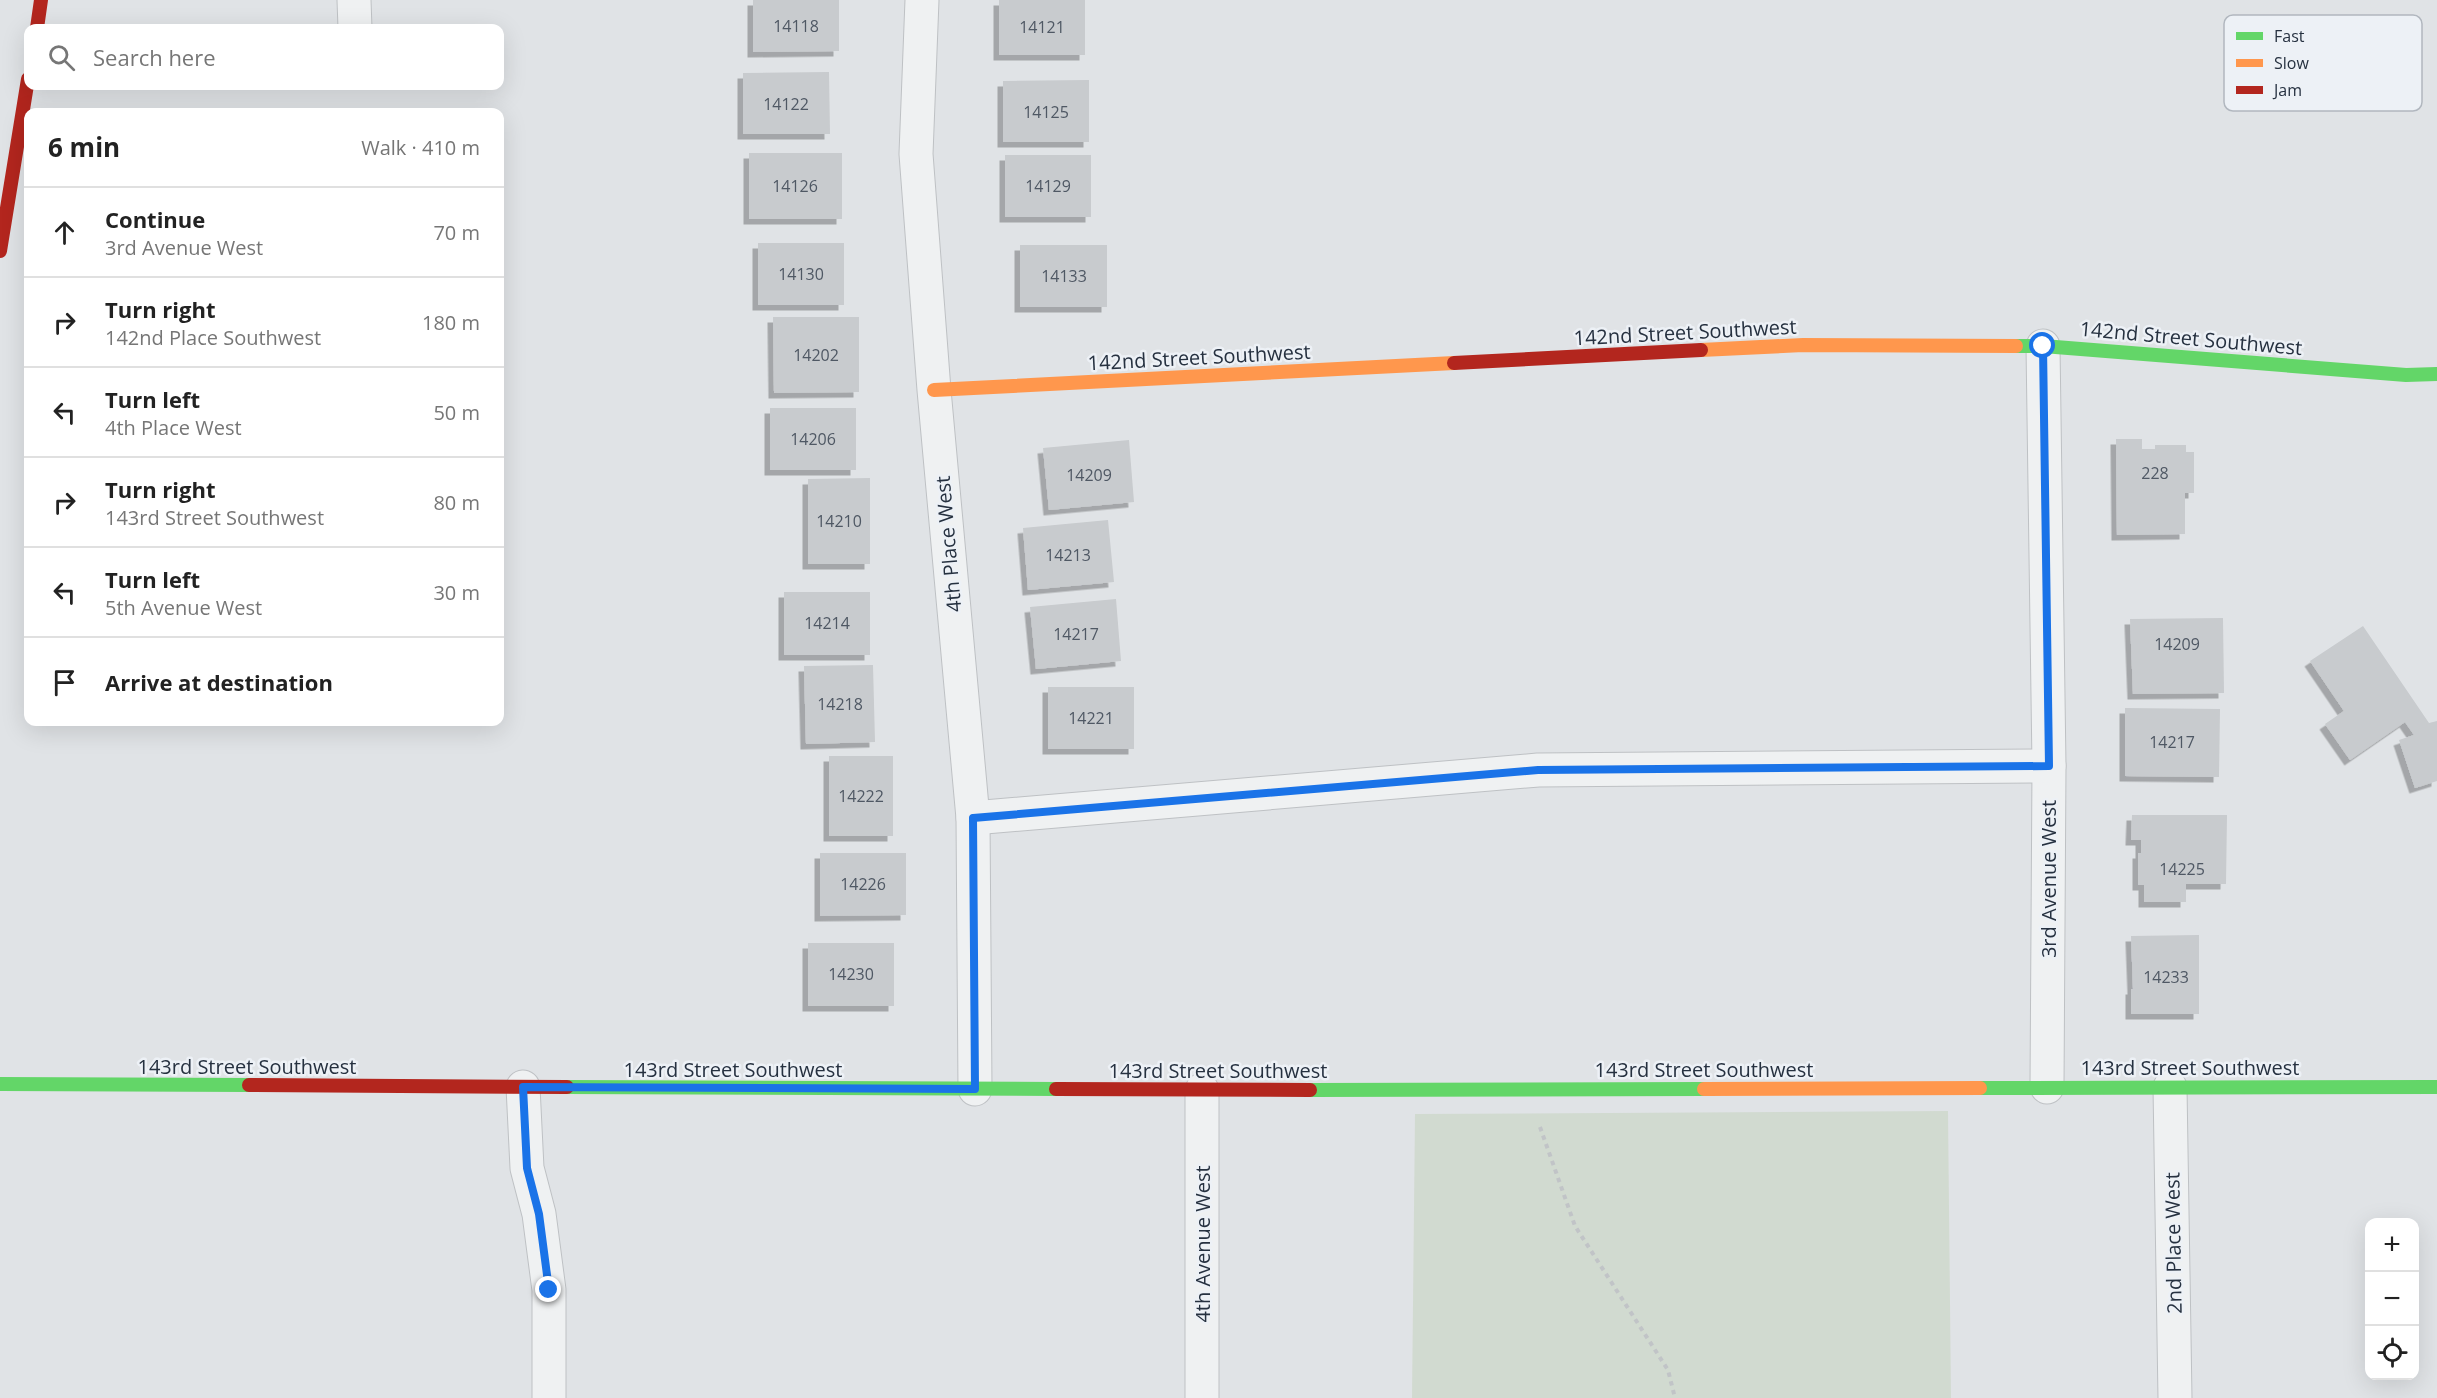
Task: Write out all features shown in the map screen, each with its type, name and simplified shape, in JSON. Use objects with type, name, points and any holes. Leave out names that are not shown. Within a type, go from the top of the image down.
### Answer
[{"type":"street","points":[[38,24],[42,0]]},
{"type":"street","points":[[354,0],[355,24]]},
{"type":"street","name":"4th Place West","points":[[922,0],[916,154],[934,390],[973,818],[975,1089]]},
{"type":"street","points":[[0,251],[26,90]]},
{"type":"street","name":"142nd Street Southwest","points":[[934,390],[1803,345],[2043,346],[2406,375],[2437,374]]},
{"type":"street","name":"3rd Avenue West","points":[[2043,346],[2049,766],[2047,1087]]},
{"type":"street","points":[[973,818],[1538,770],[2049,766]]},
{"type":"street","name":"143rd Street Southwest","points":[[0,1084],[1202,1090],[2437,1087]]},
{"type":"street","points":[[523,1087],[527,1168],[539,1214],[549,1290],[549,1398]]},
{"type":"street","name":"2nd Place West","points":[[2170,1087],[2175,1398]]},
{"type":"street","name":"4th Avenue West","points":[[1202,1090],[1202,1398]]},
{"type":"path","points":[[1526,1089],[1575,1226],[1668,1370],[1675,1398]]},
{"type":"shaded area","points":[[1948,1111],[1951,1398],[1412,1398],[1415,1114]]},
{"type":"building","points":[[753,0],[839,0],[839,51],[753,52]]},
{"type":"building","points":[[999,0],[1085,0],[1085,55],[999,55]]},
{"type":"building","points":[[829,72],[830,134],[743,134],[743,73]]},
{"type":"building","points":[[1089,80],[1089,142],[1003,142],[1003,81]]},
{"type":"building","points":[[749,153],[842,153],[842,219],[749,219]]},
{"type":"building","points":[[1005,155],[1091,155],[1091,217],[1005,217]]},
{"type":"building","points":[[758,243],[844,243],[844,305],[758,305]]},
{"type":"building","points":[[1020,245],[1107,245],[1107,307],[1020,307]]},
{"type":"building","points":[[773,317],[859,317],[859,392],[774,393]]},
{"type":"building","points":[[770,408],[856,408],[856,470],[770,470]]},
{"type":"building","points":[[2116,439],[2142,439],[2142,449],[2155,449],[2155,445],[2186,445],[2186,452],[2194,452],[2194,493],[2185,493],[2185,534],[2117,535]]},
{"type":"building","points":[[1129,440],[1134,502],[1049,510],[1043,448]]},
{"type":"building","points":[[870,478],[870,564],[808,564],[808,479]]},
{"type":"building","points":[[1108,520],[1114,582],[1028,590],[1023,528]]},
{"type":"building","points":[[784,592],[870,592],[870,655],[784,655]]},
{"type":"building","points":[[1116,599],[1121,661],[1036,669],[1030,607]]},
{"type":"building","points":[[2223,618],[2224,693],[2133,694],[2130,619]]},
{"type":"building","points":[[2363,626],[2429,723],[2437,721],[2437,781],[2415,788],[2399,740],[2414,735],[2405,722],[2350,760],[2325,724],[2344,711],[2310,661]]},
{"type":"building","points":[[873,665],[875,742],[806,744],[804,666]]},
{"type":"building","points":[[1048,687],[1134,687],[1134,749],[1048,749]]},
{"type":"building","points":[[2125,708],[2220,709],[2219,777],[2125,776]]},
{"type":"building","points":[[829,756],[893,756],[893,836],[829,836]]},
{"type":"building","points":[[2132,815],[2227,815],[2226,884],[2186,884],[2186,902],[2144,902],[2144,885],[2138,885],[2138,853],[2141,853],[2141,840],[2131,840]]},
{"type":"building","points":[[820,853],[906,853],[906,915],[820,916]]},
{"type":"building","points":[[2199,935],[2199,1014],[2131,1014],[2131,989],[2133,989],[2131,936]]},
{"type":"building","points":[[808,943],[894,943],[894,1006],[808,1006]]},
{"type":"traffic: fast","points":[[2016,346],[2043,346],[2406,375],[2437,374]]},
{"type":"traffic: fast","points":[[0,1084],[249,1085]]},
{"type":"traffic: fast","points":[[567,1087],[1056,1089]]},
{"type":"traffic: fast","points":[[1980,1088],[2437,1087]]},
{"type":"traffic: fast","points":[[1310,1090],[1704,1089]]},
{"type":"traffic: slow","points":[[1701,350],[1803,345],[2016,346]]},
{"type":"traffic: slow","points":[[934,390],[1454,363]]},
{"type":"traffic: slow","points":[[1704,1089],[1980,1088]]},
{"type":"traffic: jam","points":[[38,24],[41,0]]},
{"type":"traffic: jam","points":[[0,251],[26,90]]},
{"type":"traffic: jam","points":[[1454,363],[1701,350]]},
{"type":"traffic: jam","points":[[249,1085],[567,1087]]},
{"type":"traffic: jam","points":[[1056,1089],[1310,1090]]},
{"type":"route","points":[[549,1290],[539,1214],[527,1168],[523,1087],[975,1089],[973,818],[1538,770],[2049,766],[2043,346]]}]
